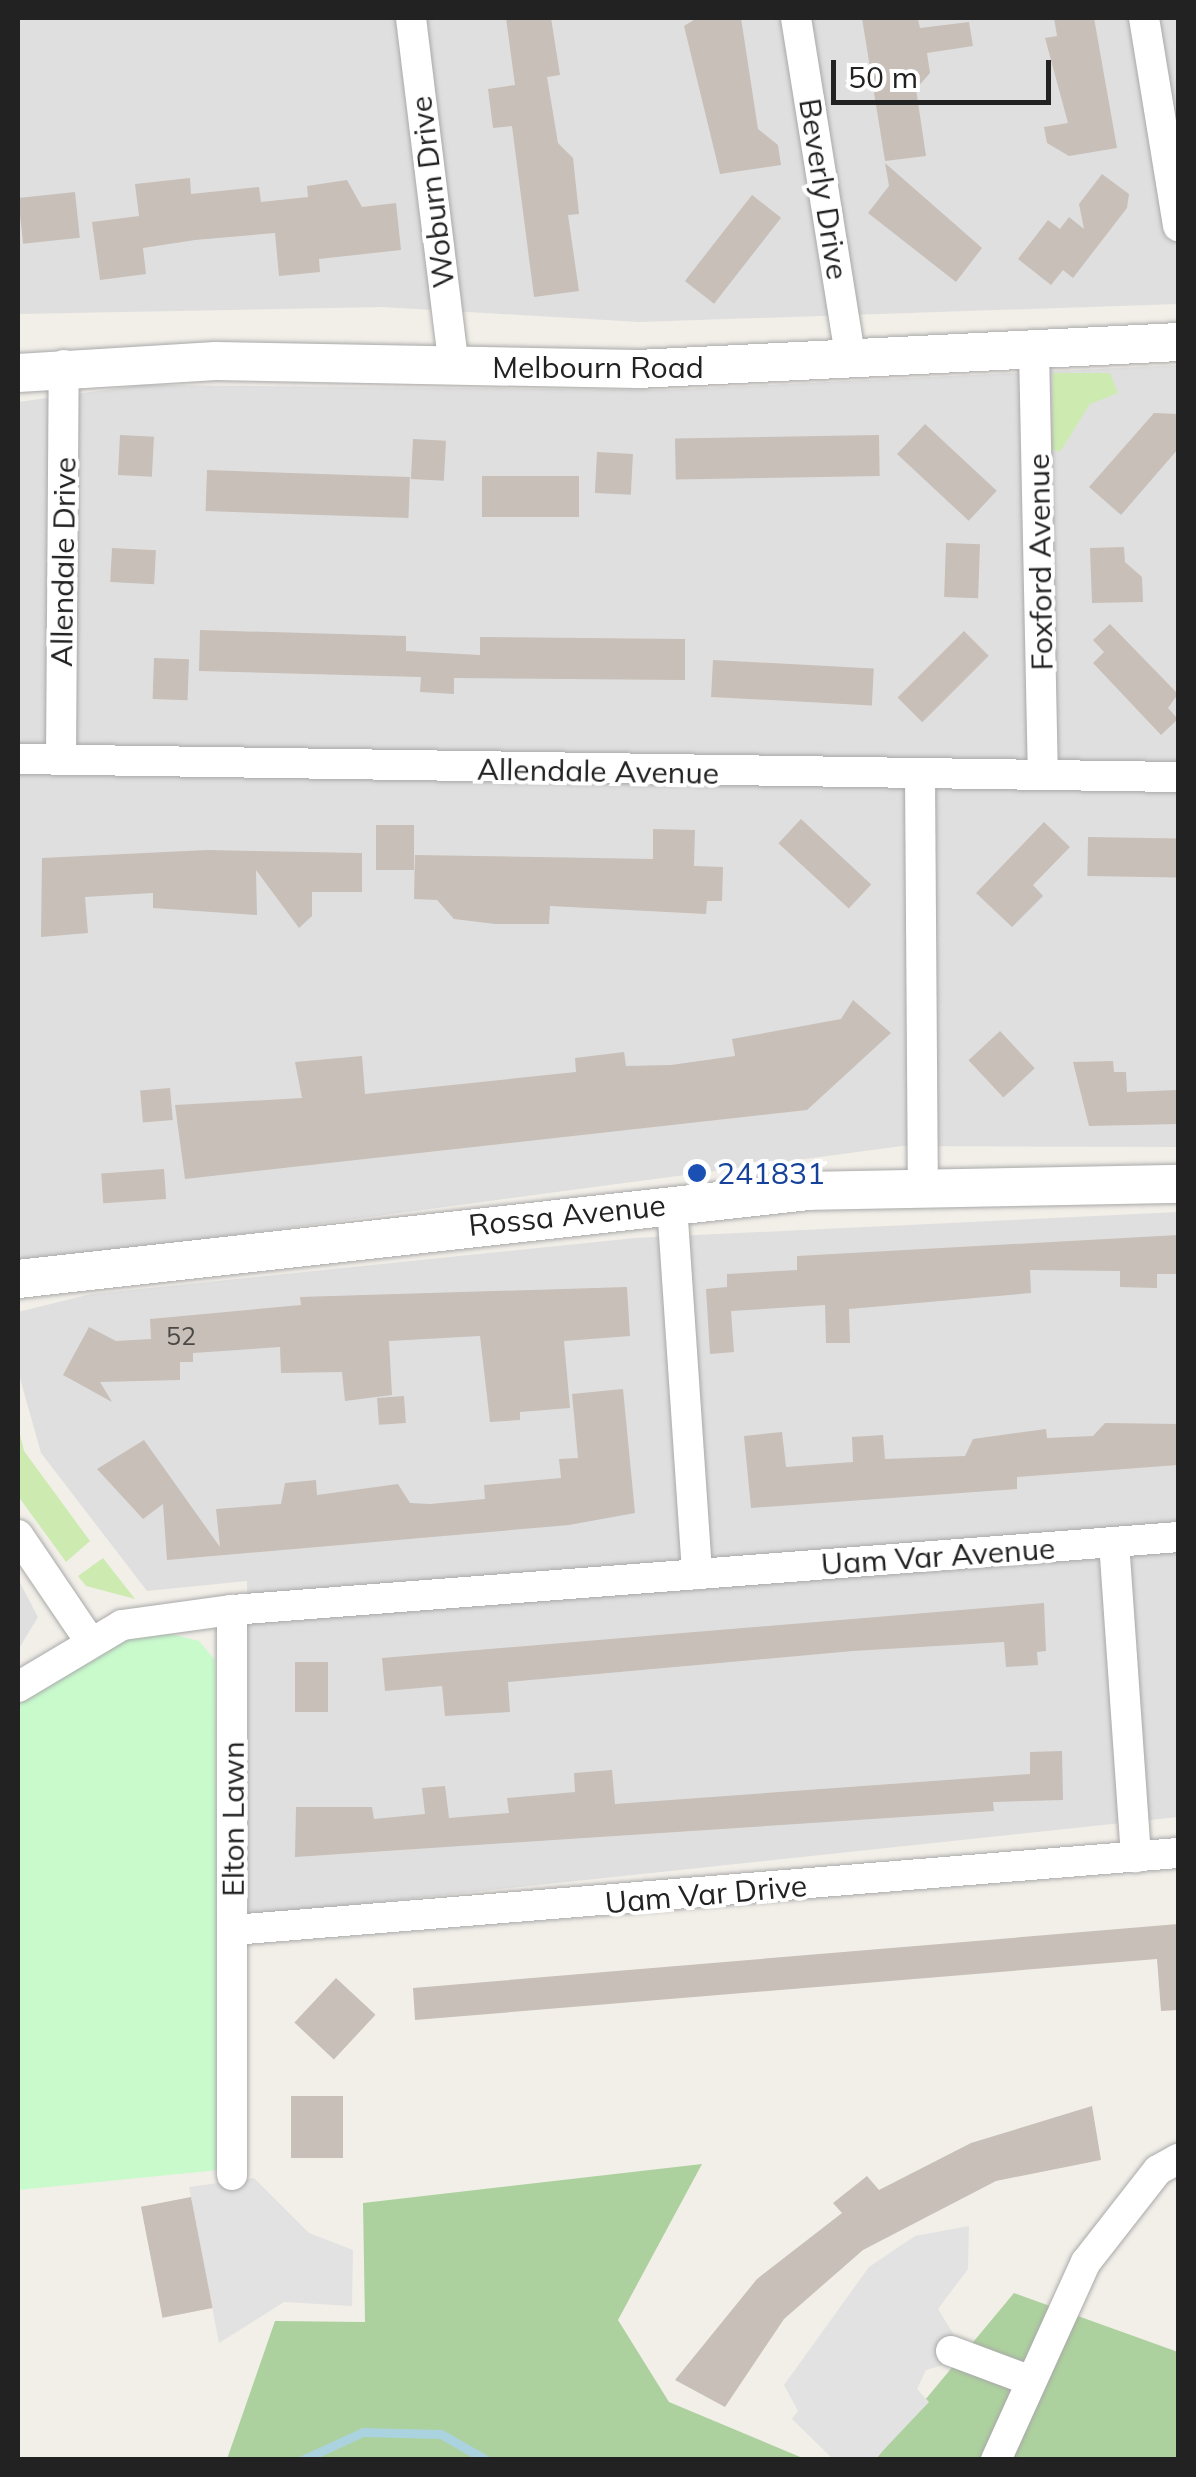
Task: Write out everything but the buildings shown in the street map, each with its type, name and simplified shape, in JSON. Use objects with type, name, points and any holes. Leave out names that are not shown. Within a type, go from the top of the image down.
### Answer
[{"type":"street","name":"Woburn Drive","points":[[411,18],[454,367]]},
{"type":"street","name":"Beverly Drive","points":[[796,18],[851,361]]},
{"type":"street","points":[[1144,18],[1178,226]]},
{"type":"street","name":"Melbourn Road","points":[[18,373],[64,365],[454,367],[851,361],[1178,342]]},
{"type":"street","name":"Foxford Avenue","points":[[1034,350],[1043,774]]},
{"type":"street","name":"Allendale Drive","points":[[61,759],[64,365]]},
{"type":"street","name":"Allendale Avenue","points":[[18,759],[920,776],[1178,777]]},
{"type":"street","points":[[920,776],[923,1186]]},
{"type":"street","name":"Rossa Avenue","points":[[18,1279],[672,1205],[923,1186],[1178,1184]]},
{"type":"street","points":[[672,1205],[697,1574]]},
{"type":"street","points":[[18,1535],[89,1640]]},
{"type":"street","name":"Uam Var Avenue","points":[[232,1610],[1178,1537]]},
{"type":"street","points":[[1114,1542],[1136,1858]]},
{"type":"street","points":[[18,1688],[89,1640],[122,1625],[232,1610]]},
{"type":"street","name":"Elton Lawn","points":[[232,1610],[232,2174]]},
{"type":"street","name":"Uam Var Drive","points":[[233,1930],[1178,1853]]},
{"type":"street","points":[[996,2460],[1026,2379],[1086,2262],[1158,2170],[1178,2159]]},
{"type":"street","points":[[951,2351],[1026,2379]]},
{"type":"shaded area","points":[[18,18],[1178,18],[1178,304],[639,322],[382,307],[18,314]]},
{"type":"shaded area","points":[[1178,365],[1178,1147],[902,1146],[18,1264],[18,402],[142,385],[664,390]]},
{"type":"shaded area","points":[[1178,1212],[1178,1817],[248,1916],[247,1581],[147,1591],[41,1453],[18,1371],[18,1312],[91,1294],[635,1238]]},
{"type":"shaded area","points":[[18,1579],[38,1617],[18,1650]]},
{"type":"shaded area","points":[[254,2178],[309,2233],[353,2250],[352,2306],[284,2302],[219,2343],[189,2187]]},
{"type":"shaded area","points":[[969,2226],[968,2269],[938,2309],[956,2338],[946,2364],[926,2370],[917,2389],[929,2402],[875,2459],[833,2459],[792,2419],[798,2411],[784,2385],[869,2267],[915,2236]]},
{"type":"green space","points":[[1053,373],[1110,373],[1118,393],[1090,404],[1060,452],[1052,449]]},
{"type":"green space","points":[[18,1426],[24,1451],[90,1541],[66,1562],[18,1496]]},
{"type":"green space","points":[[103,1558],[135,1599],[86,1586],[78,1576]]},
{"type":"green space","points":[[171,1634],[199,1641],[215,1660],[219,2170],[18,2190],[18,1701],[124,1639]]},
{"type":"green space","points":[[702,2164],[618,2320],[669,2402],[805,2459],[227,2459],[275,2321],[365,2322],[363,2203]]},
{"type":"green space","points":[[1014,2293],[1178,2352],[1178,2459],[875,2460]]},
{"type":"waterway","points":[[302,2460],[363,2432],[441,2434],[486,2460]]},
{"type":"place","name":"241831","points":[[697,1173]]}]
